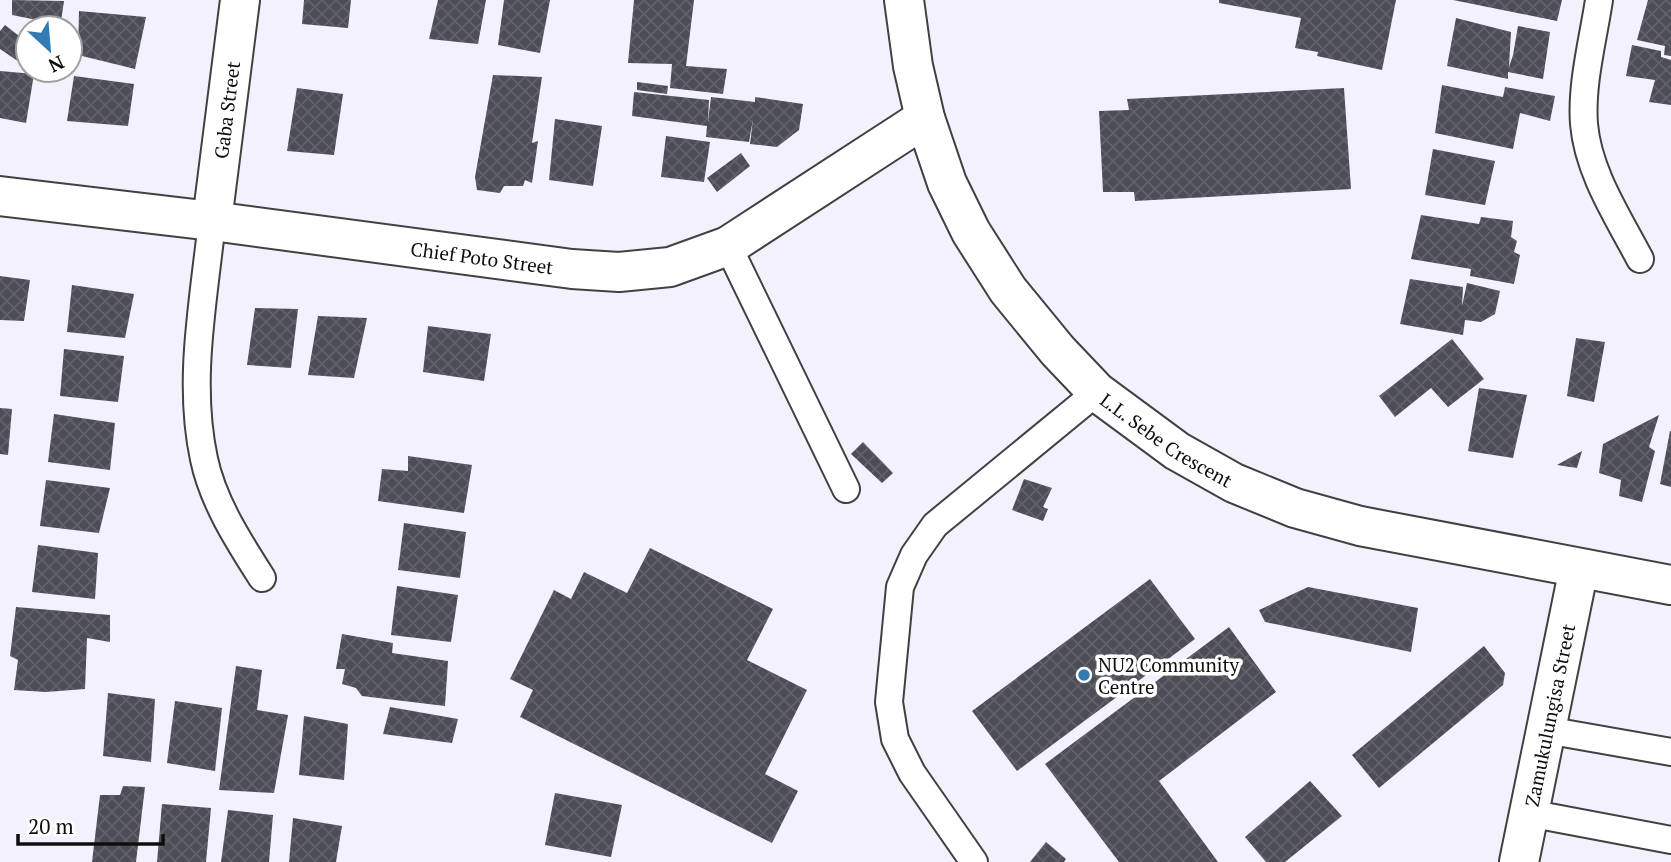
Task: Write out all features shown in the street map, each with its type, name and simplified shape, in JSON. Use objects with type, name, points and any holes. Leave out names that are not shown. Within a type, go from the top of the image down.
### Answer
[{"type":"street","name":"Gaba Street","points":[[212,220],[240,0]]},
{"type":"street","name":"L.L. Sebe Crescent","points":[[904,0],[925,118],[947,183],[971,232],[1008,290],[1058,351],[1097,392],[1177,450],[1234,483],[1295,508],[1360,526],[1671,585]]},
{"type":"street","name":"Chief Poto Street","points":[[0,195],[212,220],[572,269],[619,272],[670,267],[728,246],[925,118]]},
{"type":"street","name":"Zamukulungisa Street","points":[[1519,862],[1579,568]]},
{"type":"lane","points":[[1599,0],[1586,84],[1584,124],[1592,159],[1606,194],[1640,259]]},
{"type":"lane","points":[[212,220],[198,355],[196,404],[204,460],[219,502],[240,545],[262,578]]},
{"type":"lane","points":[[728,246],[846,489]]},
{"type":"lane","points":[[974,862],[912,773],[895,739],[889,702],[900,587],[914,555],[935,526],[1097,392]]},
{"type":"lane","points":[[1546,730],[1671,752]]},
{"type":"lane","points":[[1528,813],[1671,840]]},
{"type":"building","points":[[12,0],[64,1],[62,14],[12,15]]},
{"type":"building","points":[[304,0],[351,0],[348,28],[302,24]]},
{"type":"building","points":[[438,0],[486,0],[478,44],[429,39]]},
{"type":"building","points":[[504,0],[550,0],[540,53],[498,45]]},
{"type":"building","points":[[634,0],[694,0],[686,66],[727,69],[723,94],[670,88],[672,64],[628,63]]},
{"type":"building","points":[[1219,0],[1396,0],[1382,70],[1317,56],[1318,52],[1295,48],[1301,18],[1219,3]]},
{"type":"building","points":[[1453,0],[1562,0],[1557,21]]},
{"type":"building","points":[[1648,0],[1671,0],[1671,56],[1664,55],[1665,46],[1637,40]]},
{"type":"building","points":[[79,11],[146,17],[135,69],[84,56],[84,14],[79,14]]},
{"type":"building","points":[[1456,18],[1511,32],[1509,67],[1518,26],[1550,32],[1543,79],[1508,72],[1508,79],[1447,66]]},
{"type":"building","points":[[5,25],[14,32],[14,58],[0,49],[0,31]]},
{"type":"building","points":[[1632,45],[1661,51],[1661,57],[1671,60],[1671,105],[1649,102],[1655,80],[1626,76]]},
{"type":"building","points":[[0,71],[14,72],[14,84],[32,84],[26,123],[0,118]]},
{"type":"building","points":[[493,75],[542,77],[532,143],[538,141],[532,183],[525,180],[523,186],[504,186],[500,193],[477,190],[475,177]]},
{"type":"building","points":[[84,77],[134,84],[128,126],[67,121],[73,84],[84,84]]},
{"type":"building","points":[[637,82],[668,86],[667,94],[637,90]]},
{"type":"building","points":[[1442,85],[1503,97],[1505,87],[1555,96],[1550,121],[1520,113],[1513,149],[1435,133]]},
{"type":"building","points":[[297,88],[343,94],[334,155],[287,151]]},
{"type":"building","points":[[1344,88],[1351,189],[1135,201],[1134,192],[1103,192],[1099,111],[1129,110],[1127,99]]},
{"type":"building","points":[[634,92],[709,100],[708,122],[711,97],[755,102],[755,97],[803,104],[799,130],[777,147],[750,144],[753,119],[749,142],[706,137],[707,126],[632,116]]},
{"type":"building","points":[[555,119],[602,126],[593,186],[549,180]]},
{"type":"building","points":[[666,136],[710,142],[704,182],[661,177]]},
{"type":"building","points":[[1433,149],[1495,161],[1485,205],[1425,195]]},
{"type":"building","points":[[741,153],[750,166],[717,192],[707,178]]},
{"type":"building","points":[[1421,215],[1479,224],[1481,217],[1513,221],[1511,237],[1517,241],[1514,252],[1520,255],[1514,284],[1470,276],[1471,269],[1411,259]]},
{"type":"building","points":[[0,276],[30,280],[24,321],[0,320]]},
{"type":"building","points":[[1410,279],[1463,287],[1462,306],[1467,283],[1500,291],[1495,314],[1481,322],[1465,320],[1463,335],[1400,324]]},
{"type":"building","points":[[72,285],[134,294],[125,338],[67,332]]},
{"type":"building","points":[[255,308],[298,309],[291,368],[247,365]]},
{"type":"building","points":[[318,316],[367,318],[354,378],[308,375]]},
{"type":"building","points":[[428,326],[491,334],[484,381],[423,372]]},
{"type":"building","points":[[1576,338],[1605,342],[1594,402],[1567,396]]},
{"type":"building","points":[[1452,339],[1484,379],[1448,407],[1431,388],[1395,417],[1379,396]]},
{"type":"building","points":[[64,349],[124,356],[118,402],[60,396]]},
{"type":"building","points":[[1479,388],[1527,395],[1513,458],[1468,451]]},
{"type":"building","points":[[0,408],[12,409],[8,455],[0,454]]},
{"type":"building","points":[[54,414],[115,423],[110,470],[48,462]]},
{"type":"building","points":[[1659,415],[1649,447],[1655,451],[1642,502],[1619,496],[1621,480],[1599,473],[1603,444]]},
{"type":"building","points":[[1671,431],[1671,487],[1660,484]]},
{"type":"building","points":[[863,442],[893,473],[882,483],[851,454]]},
{"type":"building","points":[[1582,451],[1577,468],[1557,465]]},
{"type":"building","points":[[408,456],[472,465],[464,513],[378,501],[382,469],[408,471]]},
{"type":"building","points":[[1024,479],[1052,488],[1043,507],[1048,509],[1043,521],[1012,510]]},
{"type":"building","points":[[46,480],[110,488],[99,533],[40,526]]},
{"type":"building","points":[[404,523],[466,532],[460,578],[398,570]]},
{"type":"building","points":[[38,545],[98,553],[95,599],[32,592]]},
{"type":"building","points":[[650,548],[773,609],[747,660],[807,690],[765,774],[798,791],[772,843],[520,717],[533,690],[510,679],[554,590],[571,599],[584,572],[627,593]]},
{"type":"building","name":"NU2 Community Centre","points":[[1150,579],[1195,639],[1017,771],[972,711]]},
{"type":"building","points":[[397,586],[458,595],[451,642],[391,635]]},
{"type":"building","points":[[1308,587],[1418,608],[1411,652],[1265,622],[1259,610]]},
{"type":"building","points":[[16,607],[110,615],[110,642],[87,638],[85,689],[46,692],[14,690],[18,660],[10,656]]},
{"type":"building","points":[[1229,627],[1276,692],[1159,781],[1218,862],[1119,862],[1045,764]]},
{"type":"building","points":[[342,634],[393,643],[392,653],[448,661],[445,706],[362,696],[356,688],[342,684],[345,669],[336,669]]},
{"type":"building","points":[[1484,646],[1505,673],[1503,685],[1379,788],[1352,755]]},
{"type":"building","points":[[236,666],[262,670],[257,710],[288,715],[274,793],[219,790]]},
{"type":"building","points":[[108,693],[155,699],[151,762],[103,756]]},
{"type":"building","points":[[175,701],[222,708],[215,771],[167,763]]},
{"type":"building","points":[[390,707],[458,719],[452,743],[383,734]]},
{"type":"building","points":[[304,716],[348,724],[344,780],[299,775]]},
{"type":"building","points":[[1310,781],[1342,816],[1285,862],[1266,862],[1245,837]]},
{"type":"building","points":[[123,786],[145,787],[136,862],[92,862],[100,795],[120,795]]},
{"type":"building","points":[[555,793],[622,805],[611,857],[545,845]]},
{"type":"building","points":[[162,804],[211,808],[206,862],[157,862]]},
{"type":"building","points":[[228,810],[273,815],[269,862],[221,862]]},
{"type":"building","points":[[293,818],[342,826],[336,862],[289,862]]},
{"type":"building","points":[[1046,842],[1066,859],[1064,862],[1030,862]]},
{"type":"place","name":"NU2 Community Centre","points":[[1084,675]]}]
